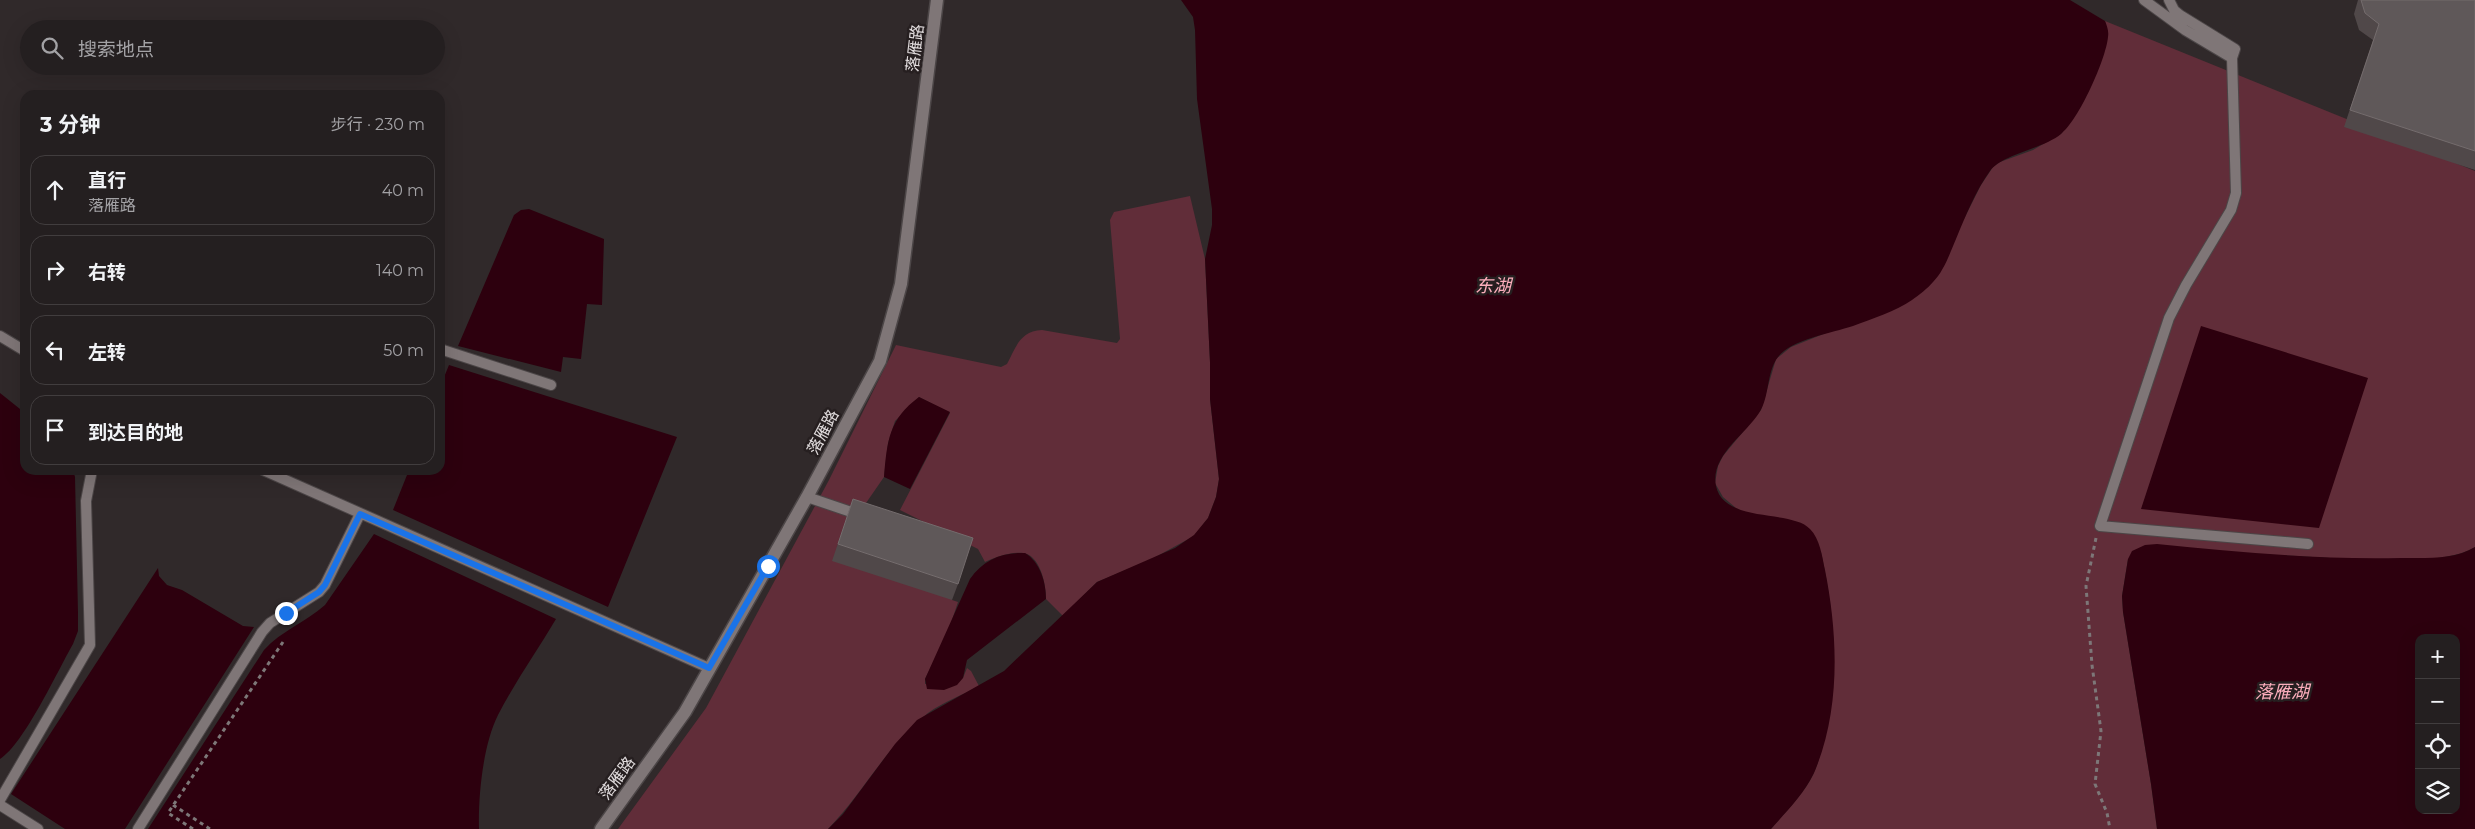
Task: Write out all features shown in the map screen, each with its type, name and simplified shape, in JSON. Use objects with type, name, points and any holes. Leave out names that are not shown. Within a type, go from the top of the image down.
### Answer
[{"type":"street","name":"落雁路","points":[[601,829],[685,712],[880,361],[901,284],[937,0]]},
{"type":"lane","points":[[2144,0],[2185,30],[2232,58]]},
{"type":"lane","points":[[2169,0],[2180,15],[2235,49],[2232,58],[2236,171],[2234,205],[2186,284],[2169,318],[2100,526],[2308,544]]},
{"type":"lane","points":[[0,336],[20,348]]},
{"type":"lane","points":[[445,351],[550,385]]},
{"type":"lane","points":[[0,800],[90,645],[86,501],[91,475]]},
{"type":"lane","points":[[274,475],[709,668]]},
{"type":"lane","points":[[806,497],[873,519]]},
{"type":"lane","points":[[138,829],[262,632],[270,623],[319,592],[325,585],[360,514]]},
{"type":"lane","points":[[0,805],[38,829]]},
{"type":"path","points":[[2100,526],[2091,552],[2086,586],[2092,665],[2101,731],[2095,784],[2107,813],[2110,829]]},
{"type":"path","points":[[192,829],[168,813],[282,642]]},
{"type":"path","points":[[174,805],[210,829]]},
{"type":"shaded area","points":[[2105,21],[2475,171],[2475,547],[2457,554],[2406,560],[2268,555],[2128,559],[2122,596],[2123,612],[2157,829],[1771,829],[1799,796],[1815,770],[1830,711],[1833,688],[1834,643],[1826,575],[1821,552],[1736,508],[1723,497],[1715,483],[1718,466],[1723,456],[1761,410],[1776,359],[1791,347],[1826,333],[1964,219],[1981,185],[1993,167],[2000,162],[2033,150],[2062,133],[2108,35]]},
{"type":"shaded area","points":[[1190,196],[1205,259],[1210,399],[1219,479],[1216,497],[1208,518],[1194,536],[1150,560],[1097,582],[1063,616],[1046,599],[1042,574],[1032,557],[1022,553],[1012,553],[985,562],[978,549],[900,510],[950,413],[919,397],[895,421],[888,443],[884,477],[855,519],[952,600],[958,602],[948,632],[925,679],[925,684],[963,678],[967,668],[971,671],[979,686],[934,709],[913,726],[900,739],[828,829],[618,829],[706,708],[829,480],[896,345],[1001,367],[1007,364],[1020,341],[1029,333],[1035,331],[1042,330],[1117,343],[1120,339],[1110,220],[1114,212]]},
{"type":"water","name":"东湖","points":[[1181,0],[2070,0],[2105,21],[2108,29],[2106,47],[2097,74],[2076,116],[2061,134],[2044,144],[2004,160],[1990,171],[1975,195],[1946,262],[1937,278],[1929,287],[1899,308],[1853,326],[1802,341],[1784,351],[1774,363],[1765,400],[1759,413],[1730,447],[1718,465],[1716,486],[1722,498],[1732,506],[1745,511],[1801,523],[1813,533],[1820,548],[1833,620],[1835,672],[1833,698],[1823,749],[1814,773],[1805,788],[1771,829],[828,829],[843,814],[895,744],[917,720],[1004,671],[1097,582],[1175,548],[1194,535],[1208,518],[1216,497],[1219,479],[1210,399],[1205,259],[1212,225],[1212,209],[1197,99],[1195,30],[1193,17]]},
{"type":"water","points":[[529,209],[604,239],[602,305],[587,304],[581,359],[563,357],[561,372],[458,346],[514,215],[521,210]]},
{"type":"water","points":[[2201,326],[2368,378],[2319,528],[2141,509]]},
{"type":"water","points":[[449,365],[677,437],[608,607],[393,510],[407,475],[445,475],[445,375]]},
{"type":"water","points":[[0,393],[20,409],[20,475],[74,475],[78,631],[73,644],[29,723],[19,739],[0,759]]},
{"type":"water","points":[[919,397],[950,412],[910,489],[884,477],[885,464],[888,442],[896,422],[909,405]]},
{"type":"water","points":[[374,534],[556,619],[498,715],[493,727],[482,771],[479,829],[148,829],[264,650],[278,637],[325,605]]},
{"type":"water","name":"落雁湖","points":[[2157,544],[2309,557],[2419,558],[2448,556],[2475,547],[2475,829],[2157,829],[2123,612],[2122,596],[2128,559],[2132,551],[2145,545]]},
{"type":"water","points":[[1025,553],[1035,562],[1041,573],[1046,599],[967,660],[963,678],[957,685],[944,690],[927,689],[925,679],[970,579],[975,572],[994,558],[1009,554]]},
{"type":"water","points":[[158,568],[159,576],[167,585],[182,590],[243,626],[254,627],[125,829],[65,829],[11,794]]},
{"type":"building","points":[[2361,0],[2475,0],[2475,151],[2350,110],[2379,24],[2365,13]]},
{"type":"building","points":[[853,499],[973,538],[958,584],[838,544]]},
{"type":"route","points":[[286,613],[319,592],[325,585],[360,514],[709,668],[768,566]]}]
